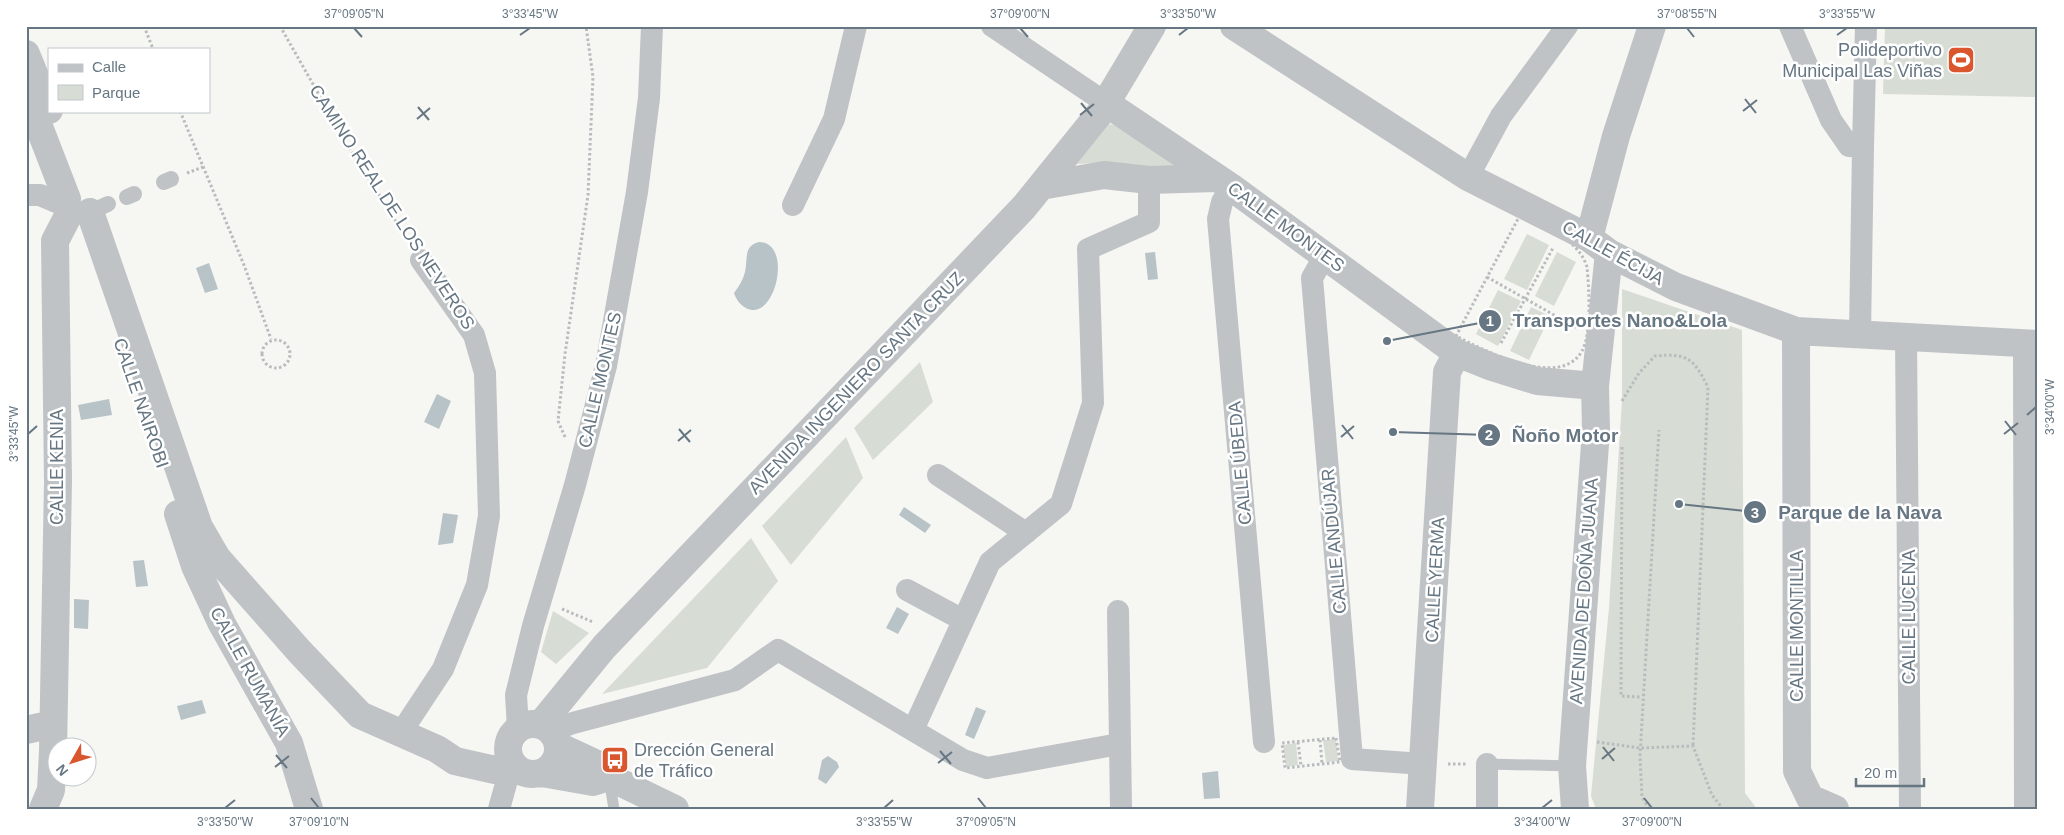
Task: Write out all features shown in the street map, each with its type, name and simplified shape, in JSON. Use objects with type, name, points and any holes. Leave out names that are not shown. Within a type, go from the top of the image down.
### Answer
[{"type":"street","name":"CALLE MONTES","points":[[531,747],[516,695],[606,366],[637,192],[649,98],[652,26]]},
{"type":"street","points":[[793,205],[834,119],[856,26]]},
{"type":"street","name":"AVENIDA INGENIERO SANTA CRUZ","points":[[531,747],[604,647],[1018,214],[1106,103],[1152,26]]},
{"type":"street","name":"CALLE ÉCIJA","points":[[1234,26],[1468,177],[1676,287],[1796,331],[2031,343]]},
{"type":"street","name":"AVENIDA DE DOÑA JUANA","points":[[1575,809],[1572,766],[1596,430],[1595,386],[1599,246],[1616,136],[1652,26]]},
{"type":"street","points":[[1790,26],[1831,120],[1849,146],[1863,147]]},
{"type":"street","points":[[1860,333],[1866,26]]},
{"type":"street","name":"CALLE MONTES","points":[[997,28],[1224,182],[1457,353],[1492,367],[1537,381],[1595,386]]},
{"type":"street","points":[[1468,177],[1501,116],[1560,29]]},
{"type":"street","name":"CALLE NAIROBI","points":[[26,54],[48,109]]},
{"type":"street","name":"CALLE NAIROBI","points":[[26,93],[127,194]]},
{"type":"street","name":"CALLE NAIROBI","points":[[50,112],[127,194],[206,562],[300,652],[360,715],[437,749],[531,747]]},
{"type":"street","points":[[1041,186],[1104,175],[1149,180],[1224,182]]},
{"type":"street","points":[[913,730],[990,562],[1061,504],[1093,403],[1088,248],[1149,222],[1149,180]]},
{"type":"street","name":"CALLE ÚBEDA","points":[[1224,182],[1218,219],[1273,742]]},
{"type":"street","points":[[26,195],[127,194]]},
{"type":"street","name":"CALLE KENIA","points":[[53,724],[58,481],[55,241],[127,194]]},
{"type":"street","name":"CALLE ANDÚJAR","points":[[1325,255],[1312,278],[1352,759],[1423,764]]},
{"type":"street","name":"CAMINO REAL DE LOS NEVEROS","points":[[400,734],[446,661],[477,585],[489,516],[485,373],[474,335],[421,260]]},
{"type":"street","name":"CALLE MONTILLA","points":[[1796,331],[1797,771],[1810,798],[1835,809]]},
{"type":"street","name":"CALLE LUCENA","points":[[1906,336],[1910,809]]},
{"type":"street","points":[[2025,809],[2031,343]]},
{"type":"street","name":"CALLE YERMA","points":[[1420,809],[1447,372],[1457,353]]},
{"type":"street","points":[[938,475],[1026,533]]},
{"type":"street","name":"CALLE RUMANÍA","points":[[206,562],[222,624],[289,743],[308,809]]},
{"type":"street","points":[[906,590],[963,620]]},
{"type":"street","points":[[1118,611],[1121,809]]},
{"type":"street","points":[[499,809],[507,780],[531,747],[573,723],[735,680],[778,650],[963,760],[987,768],[1119,744]]},
{"type":"street","points":[[26,730],[53,724],[51,790],[43,809]]},
{"type":"street","points":[[531,747],[593,782],[609,777],[675,809]]},
{"type":"street","points":[[1487,764],[1487,809]]},
{"type":"lane","points":[[1487,764],[1572,766]]},
{"type":"lane","points":[[609,777],[614,809]]},
{"type":"path","points":[[144,26],[153,48]]},
{"type":"path","name":"CAMINO REAL DE LOS NEVEROS","points":[[280,26],[347,144],[421,260]]},
{"type":"path","points":[[565,438],[558,421],[588,196],[593,77],[586,26]]},
{"type":"path","points":[[180,112],[244,264],[271,339]]},
{"type":"path","points":[[127,194],[203,167]]},
{"type":"path","points":[[1520,215],[1573,244],[1584,257],[1587,267],[1587,333],[1582,352],[1576,359],[1563,367],[1549,369],[1496,354],[1456,336],[1487,277],[1520,215]]},
{"type":"path","points":[[1500,346],[1555,244]]},
{"type":"path","points":[[1487,277],[1587,333]]},
{"type":"path","points":[[271,339],[284,342],[290,349],[289,358],[280,368],[270,367],[262,360],[261,350],[271,339]]},
{"type":"path","points":[[1622,410],[1622,400],[1639,373],[1655,356],[1676,354],[1696,364],[1708,387],[1693,746],[1712,795],[1722,809]]},
{"type":"path","points":[[1649,809],[1642,797],[1640,748],[1642,698],[1648,640],[1659,430]]},
{"type":"path","points":[[1622,439],[1622,696],[1642,698]]},
{"type":"path","points":[[560,608],[594,623]]},
{"type":"path","points":[[1273,742],[1322,739],[1324,764],[1285,768]]},
{"type":"path","points":[[1574,739],[1640,748],[1693,746]]},
{"type":"path","points":[[1298,741],[1302,766]]},
{"type":"path","points":[[1423,764],[1487,764]]},
{"type":"green space","name":"Polideportivo Municipal Las Viñas","points":[[1885,26],[2038,26],[2038,97],[1883,94]]},
{"type":"green space","points":[[1109,124],[1114,125],[1179,166],[1181,170],[1099,163],[1076,164]]},
{"type":"green space","points":[[1527,234],[1549,245],[1527,290],[1504,279]]},
{"type":"green space","points":[[1557,252],[1576,262],[1554,306],[1535,296]]},
{"type":"green space","points":[[1622,289],[1742,330],[1745,793],[1757,809],[1596,809],[1591,796],[1609,608],[1622,400]]},
{"type":"green space","points":[[1498,290],[1521,301],[1498,346],[1476,334]]},
{"type":"green space","points":[[1531,307],[1550,316],[1529,360],[1510,351]]},
{"type":"green space","points":[[920,362],[933,402],[873,460],[854,428]]},
{"type":"green space","points":[[846,437],[863,478],[791,565],[762,526]]},
{"type":"green space","points":[[751,538],[778,581],[707,668],[602,694]]},
{"type":"green space","points":[[553,611],[589,633],[556,664],[541,652]]},
{"type":"green space","points":[[1336,739],[1338,761],[1326,762],[1323,740]]},
{"type":"green space","points":[[1296,743],[1298,765],[1286,767],[1283,745]]},
{"type":"shaded area","points":[[759,242],[770,245],[776,255],[778,267],[772,294],[765,304],[756,310],[744,307],[738,302],[734,293],[744,275],[748,250]]},
{"type":"shaded area","points":[[1155,252],[1158,279],[1148,280],[1145,253]]},
{"type":"shaded area","points":[[209,263],[218,289],[205,293],[196,268]]},
{"type":"shaded area","points":[[437,394],[451,401],[439,429],[424,422]]},
{"type":"shaded area","points":[[109,399],[112,415],[81,420],[78,405]]},
{"type":"shaded area","points":[[904,507],[931,525],[925,533],[899,515]]},
{"type":"shaded area","points":[[443,513],[458,515],[453,543],[438,545]]},
{"type":"shaded area","points":[[144,560],[148,586],[136,587],[133,561]]},
{"type":"shaded area","points":[[74,599],[89,600],[88,629],[74,628]]},
{"type":"shaded area","points":[[897,607],[909,614],[898,634],[886,628]]},
{"type":"shaded area","points":[[202,700],[206,713],[181,720],[177,706]]},
{"type":"shaded area","points":[[976,707],[986,711],[974,739],[965,735]]},
{"type":"shaded area","points":[[828,756],[837,762],[839,767],[826,784],[818,779],[822,760]]},
{"type":"shaded area","points":[[1218,771],[1220,798],[1204,799],[1202,773]]},
{"type":"place","name":"Polideportivo Municipal Las Viñas","points":[[1961,60]]},
{"type":"place","name":"Transportes Nano&Lola","points":[[1387,341]]},
{"type":"place","name":"Ñoño Motor","points":[[1393,432]]},
{"type":"place","name":"Parque de la Nava","points":[[1679,504]]},
{"type":"place","name":"Drección General de Tráfico","points":[[615,760]]}]
